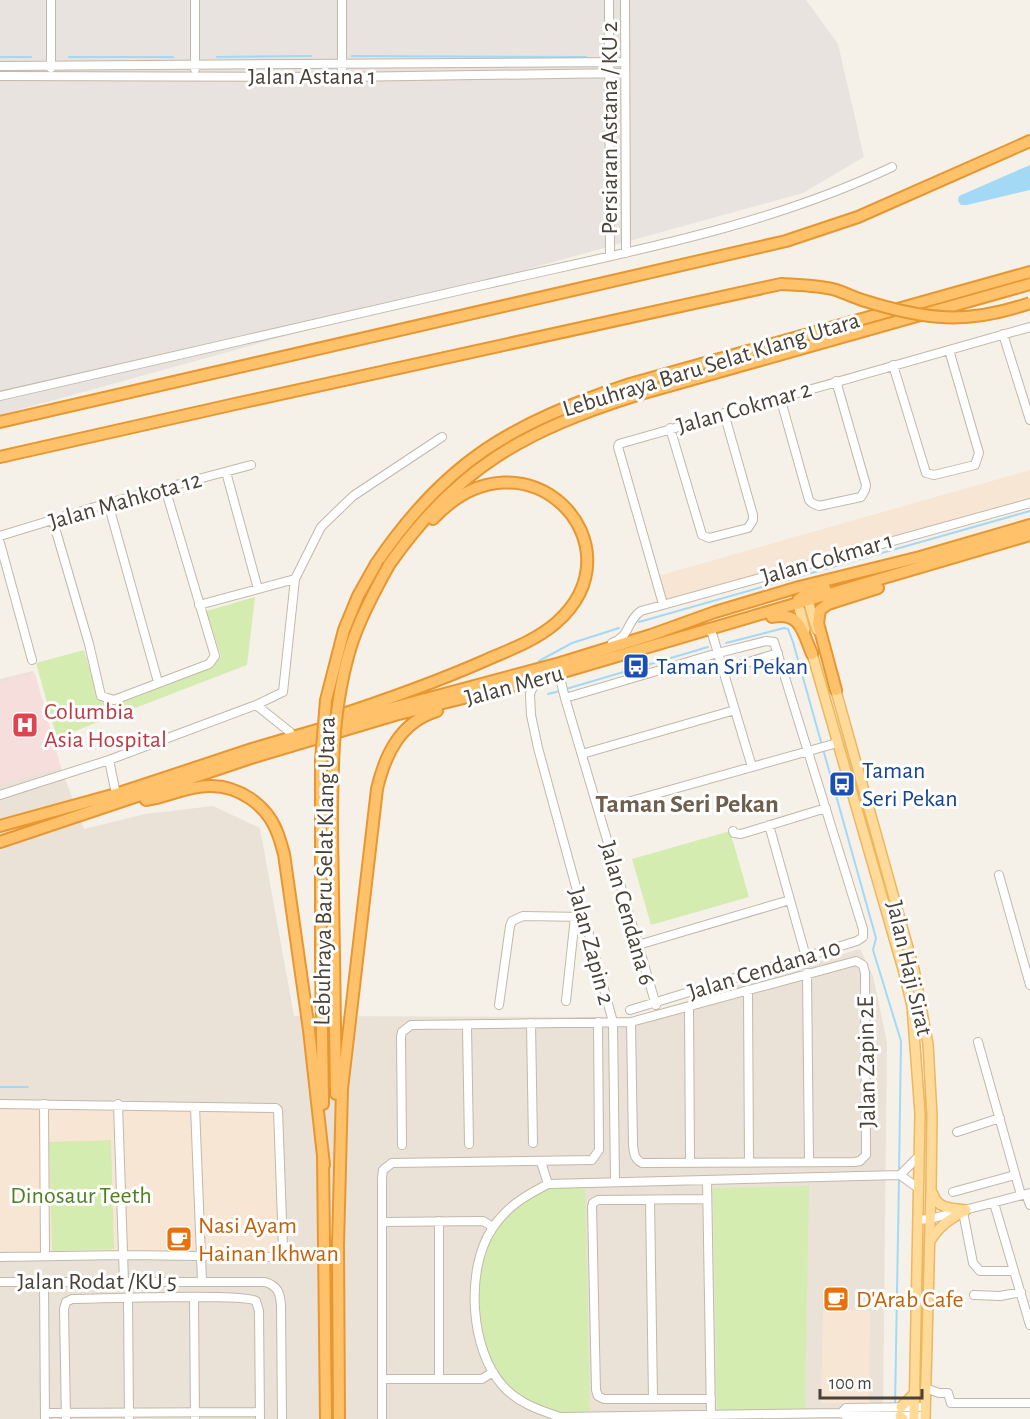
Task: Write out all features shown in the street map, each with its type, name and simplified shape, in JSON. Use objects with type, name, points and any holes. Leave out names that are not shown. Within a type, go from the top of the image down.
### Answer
[{"type":"highway","points":[[0,422],[786,241],[858,217],[1030,141]]},
{"type":"highway","name":"Lebuhraya Baru Selat Klang Utara","points":[[326,1419],[321,760],[326,700],[344,630],[358,596],[376,564],[398,531],[422,502],[450,475],[512,431],[546,415],[630,384],[1030,272]]},
{"type":"highway","points":[[0,458],[246,401],[781,284],[834,289],[861,300],[938,318],[973,318],[1030,303]]},
{"type":"highway","name":"Lebuhraya Baru Selat Klang Utara","points":[[339,1419],[332,796],[335,731],[342,679],[357,629],[389,565],[424,519],[458,485],[486,463],[552,425],[637,395],[1030,284]]},
{"type":"highway","points":[[252,749],[290,732],[414,690],[534,638],[556,622],[575,600],[583,586],[586,559],[583,535],[577,522],[559,500],[547,491],[533,486],[505,481],[479,486],[450,503],[389,565]]},
{"type":"highway","name":"Jalan Meru","points":[[0,842],[262,754],[395,715],[536,680],[562,668],[704,615],[1030,525]]},
{"type":"highway","name":"Jalan Meru","points":[[0,826],[116,794],[252,749],[392,708],[562,668],[715,628],[1030,536]]},
{"type":"highway","points":[[645,637],[699,624],[790,597],[802,601],[806,594],[819,589],[849,582],[920,557]]},
{"type":"highway","points":[[836,690],[818,623],[820,610],[828,604],[873,590],[933,564]]},
{"type":"highway","points":[[715,628],[746,624],[783,614],[791,616],[799,624],[812,654]]},
{"type":"highway","points":[[338,1245],[342,1089],[373,812],[382,767],[389,750],[400,735],[426,714],[499,689]]},
{"type":"highway","points":[[111,806],[209,786],[227,788],[244,794],[262,808],[277,831],[284,854],[309,1030],[324,1165]]},
{"type":"main road","name":"Jalan Haji Sirat","points":[[802,601],[832,745],[903,969],[912,1006],[920,1113],[914,1414]]},
{"type":"main road","name":"Jalan Haji Sirat","points":[[802,601],[836,690],[870,806],[914,969],[928,1044],[932,1116],[925,1414]]},
{"type":"main road","points":[[931,1189],[934,1200],[939,1206],[964,1211]]},
{"type":"main road","points":[[929,1243],[944,1222],[964,1211]]},
{"type":"main road","points":[[900,1413],[915,1392]]},
{"type":"street","points":[[51,0],[51,76]]},
{"type":"street","points":[[195,0],[195,76]]},
{"type":"street","points":[[342,0],[342,77]]},
{"type":"street","name":"Persiaran Astana / KU 2","points":[[609,0],[610,256]]},
{"type":"street","name":"Persiaran Astana / KU 2","points":[[625,0],[626,253]]},
{"type":"street","name":"Jalan Astana 1","points":[[0,66],[624,62]]},
{"type":"street","name":"Jalan Astana 1","points":[[0,76],[342,77],[624,74]]},
{"type":"street","points":[[0,396],[697,236],[799,206],[892,167]]},
{"type":"street","name":"Jalan Cokmar 2","points":[[663,604],[618,447],[622,442],[1030,327]]},
{"type":"street","points":[[1003,334],[1030,420]]},
{"type":"street","points":[[893,365],[923,469],[934,476],[975,465],[979,453],[949,350]]},
{"type":"street","points":[[780,397],[809,500],[819,506],[861,496],[866,485],[836,381]]},
{"type":"street","points":[[670,428],[702,535],[709,538],[748,528],[753,515],[724,413]]},
{"type":"street","points":[[0,795],[109,760],[256,705],[283,692],[295,579],[321,528],[353,496],[442,437]]},
{"type":"street","name":"Jalan Mahkota 12","points":[[0,536],[108,503],[251,465]]},
{"type":"street","points":[[226,472],[258,589]]},
{"type":"street","points":[[52,521],[102,696],[114,700],[209,664],[215,656],[165,488]]},
{"type":"street","points":[[108,503],[158,682]]},
{"type":"street","name":"Jalan Cokmar 1","points":[[562,668],[620,640],[634,616],[641,611],[1030,503]]},
{"type":"street","points":[[0,543],[32,660]]},
{"type":"street","points":[[199,605],[295,579]]},
{"type":"street","points":[[630,623],[632,634],[645,637]]},
{"type":"street","points":[[715,628],[718,653],[752,767]]},
{"type":"street","points":[[564,693],[766,641],[774,642],[812,751],[826,808],[741,834],[732,831]]},
{"type":"street","points":[[723,670],[778,653]]},
{"type":"street","name":"Jalan Cendana 6","points":[[562,668],[564,693],[659,1014]]},
{"type":"street","name":"Jalan Zapin 2","points":[[536,680],[530,694],[531,715],[547,784],[613,1022],[615,1181]]},
{"type":"street","points":[[256,705],[290,732]]},
{"type":"street","points":[[582,754],[735,710]]},
{"type":"street","points":[[598,810],[832,745]]},
{"type":"street","points":[[109,760],[116,794]]},
{"type":"street","name":"Jalan Cendana 10","points":[[630,1010],[806,957],[860,940],[863,937],[863,929],[826,808]]},
{"type":"street","points":[[769,825],[806,957]]},
{"type":"street","points":[[999,875],[1030,985]]},
{"type":"street","points":[[638,945],[790,900]]},
{"type":"street","points":[[499,1005],[512,921],[524,916],[585,917]]},
{"type":"street","points":[[566,1001],[576,917]]},
{"type":"street","name":"Jalan Zapin 2E","points":[[807,973],[856,961],[863,965],[865,973],[867,1140],[867,1151],[864,1158],[855,1162],[809,1162]]},
{"type":"street","points":[[402,1145],[402,1032],[411,1025],[631,1022],[807,973],[809,1162],[642,1163],[635,1157],[633,1145],[631,1022]]},
{"type":"street","points":[[748,990],[749,1162]]},
{"type":"street","points":[[689,1007],[690,1163]]},
{"type":"street","points":[[382,1419],[381,1178],[383,1170],[392,1163],[585,1162],[592,1160],[597,1156],[599,1150],[598,1022]]},
{"type":"street","points":[[531,1023],[533,1143]]},
{"type":"street","points":[[467,1026],[469,1144]]},
{"type":"street","points":[[978,1042],[1015,1175],[1030,1205]]},
{"type":"street","points":[[0,1104],[273,1107],[278,1110],[283,1251],[276,1257],[123,1255],[0,1257]]},
{"type":"street","points":[[44,1104],[45,1256]]},
{"type":"street","points":[[118,1104],[124,1282]]},
{"type":"street","points":[[195,1107],[202,1281]]},
{"type":"street","points":[[957,1132],[1000,1118]]},
{"type":"street","points":[[919,1156],[900,1175],[890,1176],[548,1184],[519,1199],[493,1227],[480,1255],[475,1292],[476,1320],[481,1347],[493,1372],[504,1387],[520,1400],[541,1411],[560,1417],[617,1418],[841,1413],[846,1416],[885,1412],[925,1414]]},
{"type":"street","points":[[541,1162],[548,1184]]},
{"type":"street","points":[[900,1175],[918,1188]]},
{"type":"street","points":[[953,1192],[1015,1175]]},
{"type":"street","points":[[707,1180],[711,1416]]},
{"type":"street","points":[[918,1220],[964,1211],[1026,1194]]},
{"type":"street","points":[[707,1199],[598,1200],[593,1203],[592,1207],[596,1390],[598,1396],[604,1399],[711,1399]]},
{"type":"street","points":[[650,1200],[653,1399]]},
{"type":"street","points":[[994,1203],[1030,1325]]},
{"type":"street","points":[[964,1211],[973,1263],[980,1271],[993,1273],[1014,1271]]},
{"type":"street","points":[[439,1221],[439,1378]]},
{"type":"street","points":[[382,1222],[483,1221],[493,1227]]},
{"type":"street","name":"Jalan Rodat /KU 5","points":[[0,1281],[202,1281],[265,1282],[274,1285],[280,1293],[282,1419]]},
{"type":"street","points":[[44,1281],[45,1416],[66,1416],[260,1416],[258,1311],[256,1301],[246,1298],[72,1299],[66,1302],[64,1309],[66,1416]]},
{"type":"street","points":[[974,1295],[1000,1296],[1020,1292]]},
{"type":"street","points":[[194,1298],[195,1416]]},
{"type":"street","points":[[128,1299],[129,1416]]},
{"type":"street","points":[[382,1379],[482,1379],[493,1372]]},
{"type":"street","points":[[926,1388],[939,1393],[948,1393],[951,1403],[1030,1403]]},
{"type":"shaded area","points":[[0,0],[806,0],[838,44],[864,157],[803,193],[0,415]]},
{"type":"shaded area","points":[[1030,470],[1030,500],[665,601],[658,576]]},
{"type":"shaded area","points":[[33,671],[61,768],[84,829],[145,814],[213,806],[260,828],[294,1016],[632,1017],[860,949],[873,976],[887,1042],[883,1419],[0,1419],[0,679]]},
{"type":"shaded area","name":"Columbia Asia Hospital","points":[[35,673],[61,768],[0,784],[0,682]]},
{"type":"shaded area","points":[[124,1107],[274,1110],[279,1253],[0,1254],[0,1108]]},
{"type":"shaded area","points":[[823,1310],[870,1310],[869,1403],[821,1403]]},
{"type":"green space","points":[[255,597],[247,665],[57,738],[36,663],[84,650],[99,699],[113,706],[211,668],[221,656],[206,611]]},
{"type":"green space","points":[[730,831],[749,897],[651,925],[632,859]]},
{"type":"green space","name":"Dinosaur Teeth","points":[[111,1140],[114,1249],[52,1251],[49,1142]]},
{"type":"green space","points":[[585,1186],[590,1415],[560,1415],[521,1399],[495,1370],[483,1346],[477,1292],[482,1256],[502,1220],[522,1201],[550,1188]]},
{"type":"green space","points":[[809,1186],[805,1409],[717,1413],[713,1188]]},
{"type":"water","points":[[1030,165],[1030,190],[967,205],[961,205],[958,201],[959,196]]},
{"type":"waterway","points":[[217,57],[311,56]]},
{"type":"waterway","points":[[352,56],[586,57]]},
{"type":"waterway","points":[[0,57],[31,57]]},
{"type":"waterway","points":[[69,57],[173,57]]},
{"type":"waterway","points":[[639,622],[1030,511]]},
{"type":"waterway","points":[[539,661],[572,643],[619,628]]},
{"type":"waterway","points":[[726,643],[784,628],[788,629],[793,642],[876,938],[873,950],[901,1041],[899,1173]]},
{"type":"waterway","points":[[566,689],[708,647]]},
{"type":"waterway","points":[[548,694],[560,691]]},
{"type":"waterway","points":[[0,1087],[28,1087]]},
{"type":"waterway","points":[[895,1407],[899,1178]]},
{"type":"place","name":"Taman Sri Pekan","points":[[636,666]]},
{"type":"place","name":"Columbia Asia Hospital","points":[[25,725]]},
{"type":"place","name":"Taman Seri Pekan","points":[[842,784]]},
{"type":"place","name":"Nasi Ayam Hainan Ikhwan","points":[[179,1239]]},
{"type":"place","name":"D'Arab Cafe","points":[[836,1299]]},
{"type":"district","name":"Taman Seri Pekan","points":[[687,803]]}]
